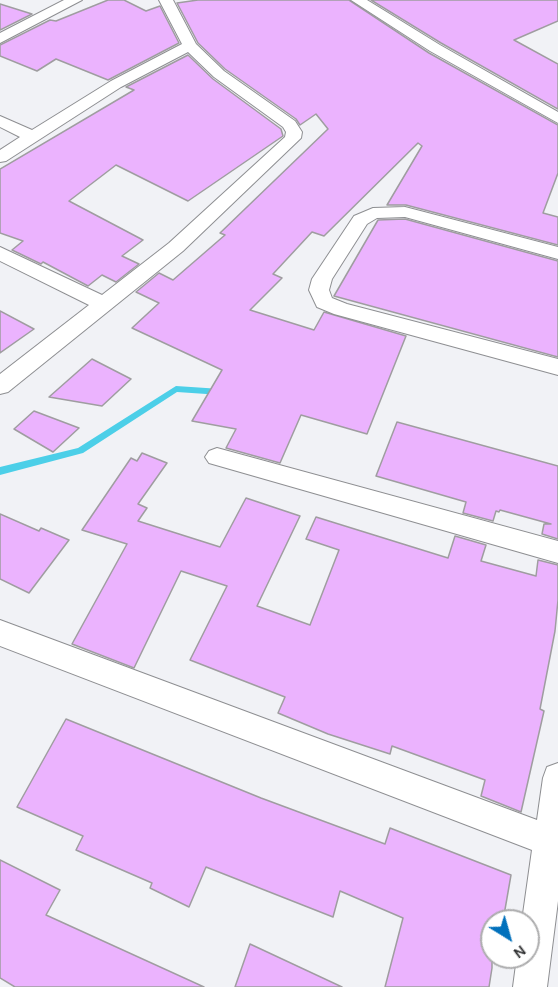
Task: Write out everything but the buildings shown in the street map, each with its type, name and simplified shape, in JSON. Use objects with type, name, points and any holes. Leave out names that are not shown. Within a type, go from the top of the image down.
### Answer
[{"type":"street","points":[[0,39],[46,7],[75,0]]},
{"type":"street","points":[[0,386],[176,247],[293,138],[294,132],[289,124],[219,74],[190,46],[166,0]]},
{"type":"street","points":[[358,0],[435,48],[558,118]]},
{"type":"street","points":[[0,157],[116,84],[190,46]]},
{"type":"street","points":[[0,121],[31,136]]},
{"type":"street","points":[[558,253],[405,212],[373,213],[360,220],[322,279],[319,290],[324,302],[341,309],[558,367]]},
{"type":"street","points":[[0,253],[105,304]]},
{"type":"street","points":[[217,457],[558,552]]},
{"type":"street","points":[[0,633],[554,843]]},
{"type":"street","points":[[530,987],[554,843],[558,778]]},
{"type":"waterway","points":[[0,471],[80,451],[176,389],[221,392]]}]
